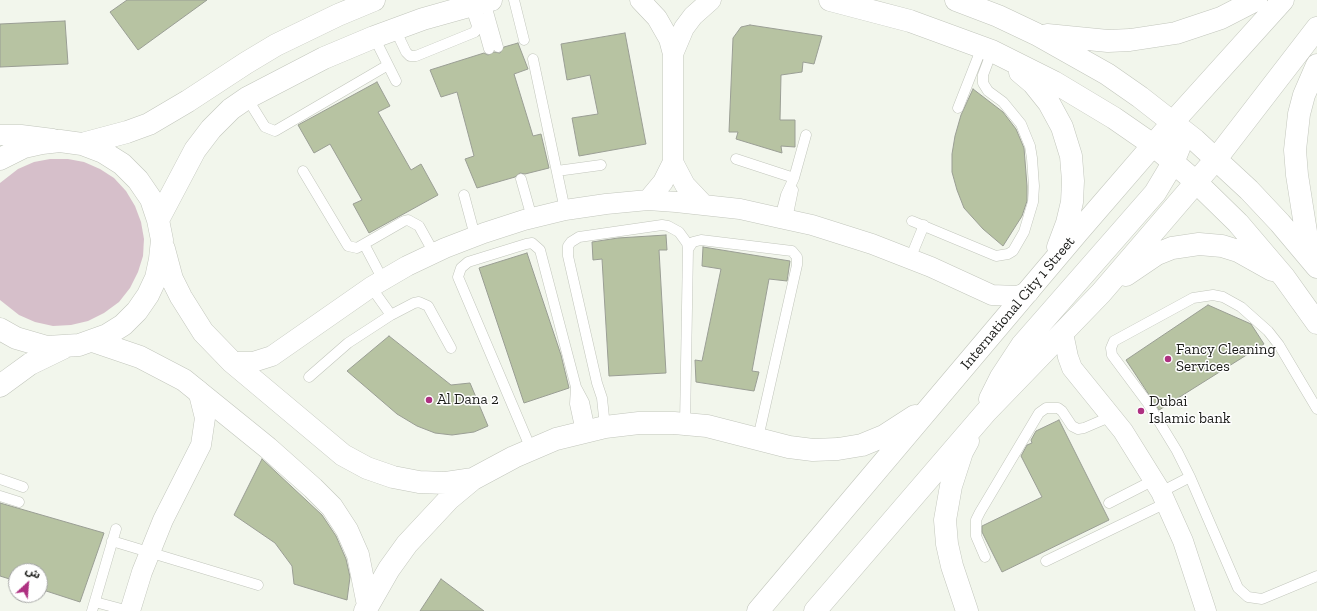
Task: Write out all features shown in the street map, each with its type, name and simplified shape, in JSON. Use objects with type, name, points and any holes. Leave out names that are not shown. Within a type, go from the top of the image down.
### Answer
[{"type":"street","points":[[82,144],[127,132],[148,124],[176,109],[276,45],[374,0]]},
{"type":"street","points":[[640,0],[665,29],[673,54],[673,162],[663,182],[648,200]]},
{"type":"street","points":[[673,54],[684,28],[693,16],[711,0]]},
{"type":"street","points":[[830,0],[910,21],[987,49],[1074,93],[1153,145],[1196,182],[1238,223],[1284,277],[1317,324]]},
{"type":"street","points":[[956,0],[998,16],[1036,34],[1107,74],[1173,122],[1216,159],[1254,196],[1314,262]]},
{"type":"street","points":[[1036,34],[1108,41],[1152,37],[1199,27],[1256,0]]},
{"type":"street","name":"International City 1 Street","points":[[758,611],[1029,292],[1078,232],[1173,122],[1283,0]]},
{"type":"street","points":[[0,329],[31,344],[47,347],[64,347],[93,341],[123,325],[137,311],[148,295],[159,265],[160,230],[195,150],[211,129],[231,109],[247,98],[324,58],[383,33],[481,2]]},
{"type":"street","points":[[815,611],[986,412],[1101,293],[1216,159],[1317,28]]},
{"type":"street","points":[[987,49],[1023,74],[1042,93],[1062,127],[1071,156],[1073,181],[1072,202],[1067,222],[1048,269]]},
{"type":"street","points":[[1314,262],[1297,175],[1296,150],[1299,114],[1304,95],[1317,65]]},
{"type":"street","points":[[967,611],[952,566],[945,520],[951,486],[962,452],[986,412],[992,394],[1011,360],[1155,193],[1173,163],[1181,138],[1180,132],[1173,122]]},
{"type":"street","points":[[0,135],[41,137],[82,144],[103,152],[122,164],[138,180],[151,199],[172,279],[181,297],[203,332],[232,362],[322,439],[343,455],[367,468],[393,477],[419,482],[446,483],[473,479]]},
{"type":"street","points":[[0,159],[24,147],[42,142],[60,141]]},
{"type":"street","points":[[673,162],[685,185],[704,204]]},
{"type":"street","points":[[232,362],[253,362],[272,356],[377,284],[434,253],[475,236],[532,218],[565,210],[648,200],[704,204],[783,218],[850,236],[910,259],[992,295],[1017,296],[1029,292]]},
{"type":"street","points":[[1101,293],[1157,254],[1172,248],[1189,245],[1222,246],[1238,251],[1284,277]]},
{"type":"street","points":[[1063,333],[1072,368],[1112,416],[1161,492],[1184,541],[1206,611]]},
{"type":"street","points":[[93,341],[151,363],[184,380],[268,448],[332,507],[347,530],[358,555],[366,608]]},
{"type":"street","points":[[0,386],[30,364],[64,347]]},
{"type":"street","points":[[129,611],[163,520],[201,445],[204,418],[198,390]]},
{"type":"street","points":[[366,608],[389,569],[407,544],[427,521],[473,479],[528,450],[594,429],[639,423],[707,426],[789,447],[813,450],[838,449],[862,444],[884,436],[905,424],[942,394]]},
{"type":"lane","points":[[514,0],[526,39],[518,0]]},
{"type":"lane","points":[[383,33],[410,56],[416,56],[475,32],[481,2]]},
{"type":"lane","points":[[481,2],[494,48]]},
{"type":"lane","points":[[383,33],[398,80],[388,65],[383,33]]},
{"type":"lane","points":[[958,108],[987,49]]},
{"type":"lane","points":[[912,221],[996,256],[1008,254],[1013,250],[1024,232],[1033,202],[1034,186],[1032,158],[1028,141],[1021,124],[1008,107],[988,91],[983,83],[982,75],[987,49]]},
{"type":"lane","points":[[533,59],[565,210]]},
{"type":"lane","points":[[247,98],[265,127],[275,131],[388,65]]},
{"type":"lane","points":[[783,218],[806,135]]},
{"type":"lane","points":[[736,159],[794,178]]},
{"type":"lane","points":[[557,171],[601,165]]},
{"type":"lane","points":[[304,171],[347,244],[354,248],[364,244],[404,220],[408,220],[419,226],[434,253]]},
{"type":"lane","points":[[521,179],[532,218]]},
{"type":"lane","points":[[464,195],[475,236]]},
{"type":"lane","points":[[594,429],[602,398],[597,384],[568,256],[568,246],[570,242],[579,237],[662,225],[668,226],[679,232],[684,237],[688,249],[685,424]]},
{"type":"lane","points":[[910,259],[924,225]]},
{"type":"lane","points":[[688,249],[693,242],[701,240],[792,251],[797,257],[797,265],[758,438]]},
{"type":"lane","points":[[528,450],[459,282],[459,273],[464,265],[529,243],[538,247],[576,386],[584,402],[594,429]]},
{"type":"lane","points":[[364,244],[377,284],[391,315]]},
{"type":"lane","points":[[1317,409],[1280,345],[1256,318],[1233,300],[1224,296],[1208,295],[1193,298],[1114,341],[1111,348],[1112,355],[1130,378],[1163,426],[1190,477],[1234,582],[1242,593],[1255,599],[1262,599],[1317,576]]},
{"type":"lane","points":[[309,377],[348,343],[391,315],[414,303],[424,304],[431,310],[451,348]]},
{"type":"lane","points":[[985,557],[980,550],[976,536],[976,520],[1039,413],[1046,408],[1058,408],[1062,411],[1072,426],[1078,429],[1084,428],[1112,416]]},
{"type":"lane","points":[[509,411],[528,450]]},
{"type":"lane","points":[[1046,561],[1161,492],[1190,477]]},
{"type":"lane","points":[[0,479],[22,487]]},
{"type":"lane","points":[[1109,503],[1161,492]]},
{"type":"lane","points":[[0,496],[19,502]]},
{"type":"lane","points":[[116,529],[93,606],[129,611]]},
{"type":"lane","points":[[112,541],[258,585]]},
{"type":"shaded area","points":[[50,159],[68,159],[84,162],[100,169],[114,178],[126,191],[135,206],[141,222],[144,239],[143,256],[138,272],[130,288],[119,302],[104,313],[88,321],[71,325],[53,326],[35,322],[19,315],[0,300],[0,183],[18,169],[34,162]]},
{"type":"building","points":[[127,0],[207,0],[138,50],[110,12]]},
{"type":"building","points":[[65,21],[68,64],[0,67],[0,24]]},
{"type":"building","points":[[750,25],[822,36],[814,64],[803,62],[802,72],[781,75],[780,120],[795,120],[795,147],[781,146],[782,153],[736,139],[738,132],[729,132],[733,38],[741,27]]},
{"type":"building","points":[[625,33],[646,144],[579,156],[572,118],[598,114],[590,75],[567,80],[561,44]]},
{"type":"building","points":[[518,43],[528,69],[514,74],[533,136],[541,134],[549,168],[525,174],[520,173],[515,177],[477,188],[465,159],[474,156],[457,92],[441,97],[430,70],[484,53],[488,55],[494,52],[500,53],[504,47]]},
{"type":"building","points":[[377,82],[390,106],[378,112],[411,170],[421,164],[438,195],[369,233],[353,204],[362,200],[330,144],[314,153],[298,125]]},
{"type":"building","points":[[973,89],[1003,112],[1016,129],[1024,148],[1027,201],[1022,216],[1003,246],[983,229],[964,208],[952,172],[952,154],[955,136],[961,115]]},
{"type":"building","points":[[666,235],[667,250],[659,250],[666,373],[609,376],[602,259],[593,260],[592,242],[618,238]]},
{"type":"building","points":[[703,247],[790,261],[787,281],[769,279],[752,371],[759,372],[754,391],[696,382],[695,360],[702,361],[721,269],[702,266]]},
{"type":"building","points":[[527,253],[561,355],[569,388],[524,403],[479,268]]},
{"type":"building","points":[[1208,305],[1251,324],[1264,344],[1159,410],[1126,360]]},
{"type":"building","name":"Al Dana 2","points":[[389,336],[451,385],[470,383],[488,426],[474,432],[452,435],[435,433],[417,426],[397,414],[347,371]]},
{"type":"building","points":[[1059,420],[1109,520],[1002,572],[982,532],[982,526],[1042,497],[1021,456],[1027,445],[1032,443],[1031,440],[1036,431]]},
{"type":"building","points":[[262,459],[322,515],[336,536],[346,559],[350,577],[347,600],[294,584],[292,566],[275,543],[234,515]]},
{"type":"building","points":[[0,503],[104,533],[80,602],[48,592],[48,563],[8,563],[8,578],[0,576]]},
{"type":"building","points":[[441,579],[484,611],[420,611]]},
{"type":"place","name":"Fancy Cleaning Services","points":[[1168,359]]},
{"type":"place","name":"Al Dana 2","points":[[429,400]]},
{"type":"place","name":"Dubai Islamic bank","points":[[1141,411]]}]
